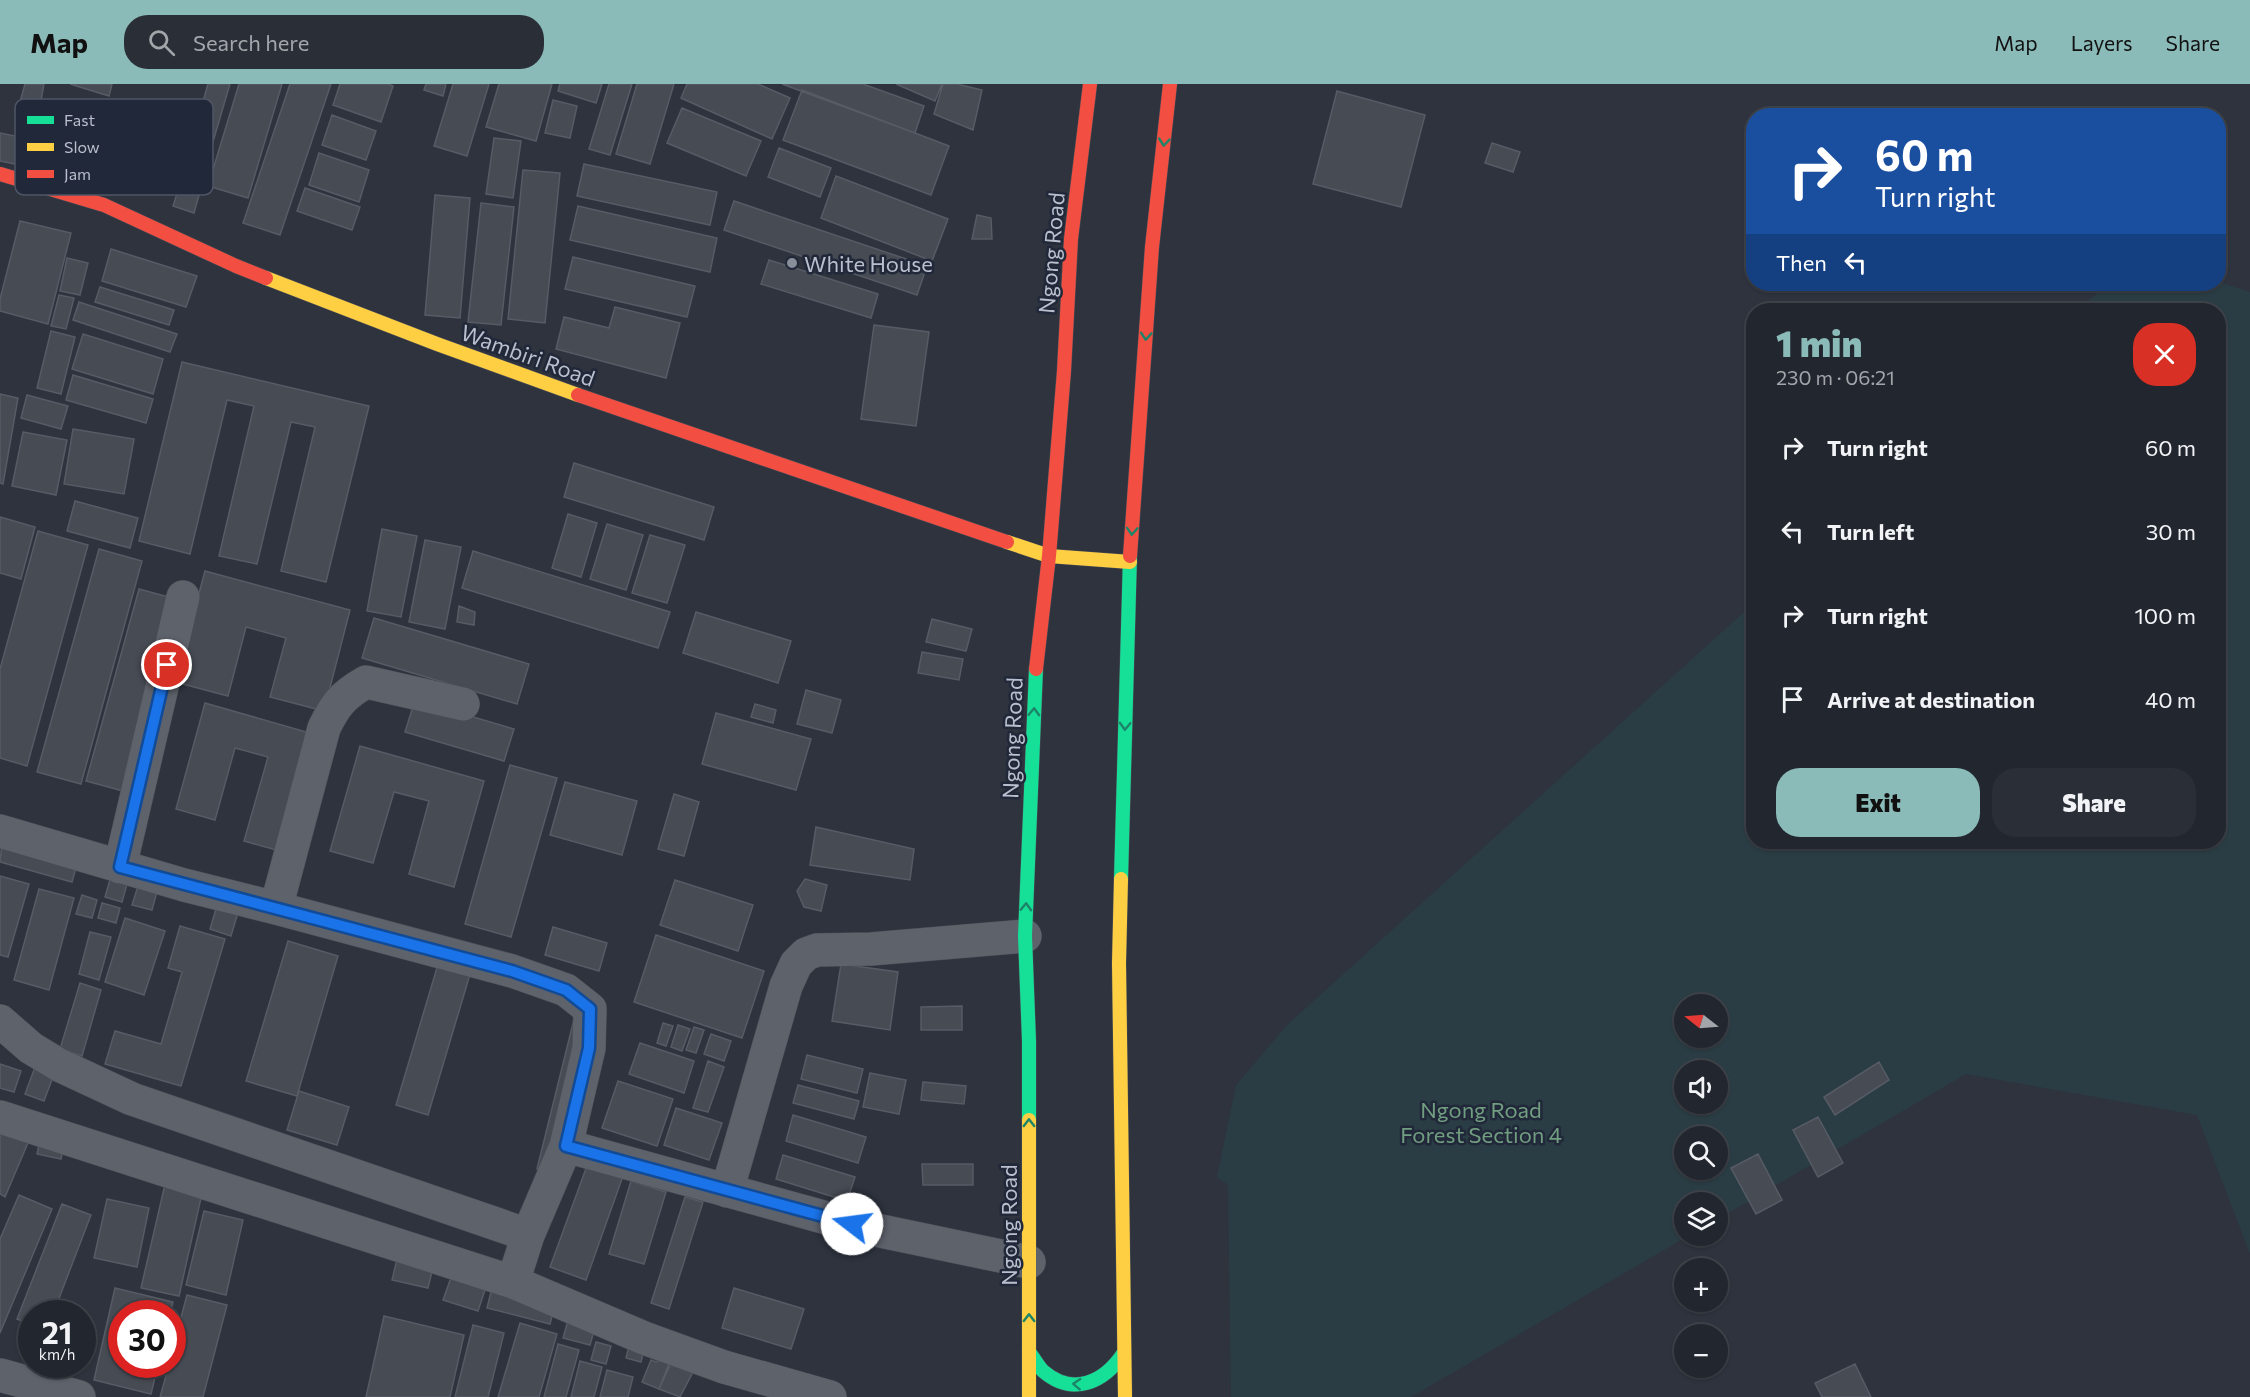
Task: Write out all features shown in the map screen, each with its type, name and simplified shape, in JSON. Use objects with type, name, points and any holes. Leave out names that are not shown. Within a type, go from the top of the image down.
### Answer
[{"type":"main road","name":"Ngong Road","points":[[1029,1397],[1029,1041],[1025,936],[1036,661],[1049,556],[1064,371],[1071,239],[1090,84]]},
{"type":"main road","points":[[1125,1397],[1119,963],[1130,562],[1152,248],[1170,84]]},
{"type":"main road","name":"Wambiri Road","points":[[0,174],[15,178]]},
{"type":"main road","name":"Wambiri Road","points":[[70,195],[104,205],[236,266],[437,344],[614,408],[1049,556],[1130,562]]},
{"type":"main road","points":[[1029,1352],[1045,1372],[1058,1381],[1073,1385],[1090,1384],[1107,1375],[1123,1354]]},
{"type":"street","points":[[120,867],[183,597]]},
{"type":"street","points":[[276,908],[324,728],[333,710],[346,694],[366,682],[463,705]]},
{"type":"street","points":[[0,831],[184,885],[512,971],[566,990],[590,1009],[589,1048],[566,1146],[528,1235],[513,1281]]},
{"type":"street","points":[[727,1191],[786,986],[796,964],[806,954],[817,950],[871,949],[1025,936]]},
{"type":"street","points":[[0,1021],[31,1048],[59,1065],[132,1099],[528,1235]]},
{"type":"street","points":[[0,1118],[513,1281],[644,1338],[724,1367],[830,1397]]},
{"type":"street","points":[[566,1146],[852,1224],[1029,1262]]},
{"type":"street","points":[[0,1376],[79,1397]]},
{"type":"green space","name":"Ngong Road Forest Section 4","points":[[2226,284],[2250,292],[2250,1254],[2197,1115],[1966,1074],[1728,1213],[1728,1192],[1674,1192],[1674,1244],[1411,1397],[1231,1397],[1228,1185],[1217,1177],[1236,1085],[1288,1024],[1746,610],[1746,849],[2226,849],[2226,303],[2086,303],[2100,291],[2226,291]]},
{"type":"building","points":[[25,84],[44,84],[41,99],[21,99]]},
{"type":"building","points":[[70,84],[112,84],[109,96]]},
{"type":"building","points":[[208,84],[230,84],[213,142],[213,99],[204,99]]},
{"type":"building","points":[[239,84],[282,84],[248,198],[213,188],[213,170]]},
{"type":"building","points":[[290,84],[331,84],[280,235],[243,223]]},
{"type":"building","points":[[340,84],[388,84],[393,86],[381,122],[333,105]]},
{"type":"building","points":[[426,84],[446,84],[443,96],[424,90]]},
{"type":"building","points":[[453,84],[489,84],[467,156],[434,146]]},
{"type":"building","points":[[499,84],[552,84],[536,141],[486,127]]},
{"type":"building","points":[[560,84],[602,84],[596,103],[558,91]]},
{"type":"building","points":[[609,84],[632,84],[610,155],[589,149]]},
{"type":"building","points":[[637,84],[674,84],[650,164],[616,154]]},
{"type":"building","points":[[687,84],[758,84],[790,98],[772,139],[681,98]]},
{"type":"building","points":[[782,84],[863,84],[924,106],[915,133]]},
{"type":"building","points":[[896,84],[942,84],[935,101]]},
{"type":"building","points":[[943,84],[957,84],[982,90],[973,130],[934,114]]},
{"type":"building","points":[[802,90],[949,146],[931,195],[783,140]]},
{"type":"building","points":[[1337,91],[1425,115],[1401,207],[1313,184]]},
{"type":"building","points":[[553,100],[577,106],[570,138],[545,133]]},
{"type":"building","points":[[682,108],[761,141],[746,176],[667,143]]},
{"type":"building","points":[[332,115],[376,131],[366,160],[322,145]]},
{"type":"building","points":[[0,133],[15,136],[15,164],[0,161]]},
{"type":"building","points":[[494,138],[521,141],[513,198],[486,194]]},
{"type":"building","points":[[1492,143],[1520,152],[1513,172],[1485,163]]},
{"type":"building","points":[[779,148],[831,168],[820,197],[768,177]]},
{"type":"building","points":[[319,153],[369,170],[359,202],[309,185]]},
{"type":"building","points":[[584,164],[717,192],[710,225],[577,196]]},
{"type":"building","points":[[523,170],[560,173],[545,323],[508,319]]},
{"type":"building","points":[[836,176],[948,219],[932,261],[821,218]]},
{"type":"building","points":[[305,188],[360,207],[352,230],[297,211]]},
{"type":"building","points":[[176,195],[199,195],[194,213],[173,206]]},
{"type":"building","points":[[435,195],[470,198],[460,318],[425,315]]},
{"type":"building","points":[[734,201],[927,266],[917,295],[724,230]]},
{"type":"building","points":[[481,203],[514,207],[501,325],[468,322]]},
{"type":"building","points":[[578,206],[717,238],[710,272],[570,240]]},
{"type":"building","points":[[977,215],[991,218],[992,239],[972,239]]},
{"type":"building","points":[[20,221],[71,233],[48,324],[0,311],[0,299]]},
{"type":"building","points":[[111,249],[197,276],[186,307],[102,281]]},
{"type":"building","points":[[573,257],[695,286],[687,317],[565,289]]},
{"type":"building","points":[[67,258],[88,263],[80,295],[60,291]]},
{"type":"building","points":[[769,260],[878,294],[871,318],[761,284]]},
{"type":"building","points":[[100,287],[174,310],[169,325],[95,302]]},
{"type":"building","points":[[59,295],[74,298],[66,329],[51,326]]},
{"type":"building","points":[[79,302],[177,334],[170,352],[73,320]]},
{"type":"building","points":[[615,307],[680,323],[666,378],[556,349],[564,317],[609,328]]},
{"type":"building","points":[[874,325],[929,332],[916,426],[861,419]]},
{"type":"building","points":[[51,331],[75,337],[61,394],[37,388]]},
{"type":"building","points":[[83,334],[163,359],[153,394],[72,369]]},
{"type":"building","points":[[182,362],[369,406],[326,582],[281,571],[315,427],[291,422],[257,564],[219,556],[254,406],[227,400],[190,554],[139,541]]},
{"type":"building","points":[[73,375],[153,399],[146,423],[66,400]]},
{"type":"building","points":[[0,394],[18,398],[3,484],[0,483]]},
{"type":"building","points":[[27,395],[68,406],[61,429],[21,418]]},
{"type":"building","points":[[73,429],[134,439],[124,494],[64,484]]},
{"type":"building","points":[[23,432],[67,440],[56,495],[12,486]]},
{"type":"building","points":[[574,463],[714,507],[704,540],[564,497]]},
{"type":"building","points":[[75,501],[138,518],[130,548],[67,531]]},
{"type":"building","points":[[568,514],[597,523],[581,577],[552,568]]},
{"type":"building","points":[[0,517],[35,527],[21,579],[0,573]]},
{"type":"building","points":[[607,524],[643,535],[626,590],[590,579]]},
{"type":"building","points":[[382,529],[417,536],[401,617],[367,611]]},
{"type":"building","points":[[38,531],[88,545],[27,766],[0,758],[0,669]]},
{"type":"building","points":[[650,535],[685,545],[667,603],[632,593]]},
{"type":"building","points":[[425,540],[461,547],[445,629],[409,622]]},
{"type":"building","points":[[99,549],[142,561],[81,784],[37,772]]},
{"type":"building","points":[[473,551],[670,612],[658,648],[462,588]]},
{"type":"building","points":[[205,571],[350,610],[324,711],[270,697],[286,638],[246,627],[228,696],[175,682]]},
{"type":"building","points":[[139,589],[176,599],[123,791],[86,781]]},
{"type":"building","points":[[459,606],[475,612],[474,625],[457,622]]},
{"type":"building","points":[[696,612],[791,641],[778,683],[683,653]]},
{"type":"building","points":[[374,618],[529,664],[517,704],[362,658]]},
{"type":"building","points":[[932,619],[972,629],[966,651],[926,642]]},
{"type":"building","points":[[922,652],[963,659],[959,680],[918,673]]},
{"type":"building","points":[[806,690],[841,700],[832,733],[797,724]]},
{"type":"building","points":[[415,700],[514,729],[504,761],[405,732]]},
{"type":"building","points":[[205,703],[320,736],[287,853],[244,841],[268,757],[235,748],[215,820],[176,809]]},
{"type":"building","points":[[755,704],[776,710],[773,723],[751,717]]},
{"type":"building","points":[[716,713],[811,739],[796,790],[702,764]]},
{"type":"building","points":[[360,746],[484,781],[454,887],[409,874],[429,801],[394,792],[373,863],[330,851]]},
{"type":"building","points":[[510,765],[557,778],[511,937],[465,924]]},
{"type":"building","points":[[565,782],[637,801],[622,855],[550,835]]},
{"type":"building","points":[[674,794],[699,802],[684,856],[658,849]]},
{"type":"building","points":[[816,827],[914,849],[910,880],[810,865]]},
{"type":"building","points":[[2,843],[77,864],[72,882],[0,862]]},
{"type":"building","points":[[112,873],[129,877],[122,902],[105,897]]},
{"type":"building","points":[[0,876],[29,884],[8,957],[0,955]]},
{"type":"building","points":[[805,879],[827,885],[821,911],[804,907],[797,891]]},
{"type":"building","points":[[675,880],[753,905],[738,951],[660,925]]},
{"type":"building","points":[[139,883],[158,888],[152,910],[132,905]]},
{"type":"building","points":[[39,889],[74,898],[49,990],[14,980]]},
{"type":"building","points":[[82,895],[97,900],[92,918],[76,914]]},
{"type":"building","points":[[218,902],[239,909],[231,936],[210,929]]},
{"type":"building","points":[[102,903],[120,908],[116,923],[98,918]]},
{"type":"building","points":[[125,918],[165,931],[144,995],[105,982]]},
{"type":"building","points":[[180,926],[225,939],[181,1086],[105,1064],[115,1031],[161,1044],[182,972],[168,968]]},
{"type":"building","points":[[553,927],[607,943],[599,971],[545,955]]},
{"type":"building","points":[[90,932],[111,937],[99,980],[79,974]]},
{"type":"building","points":[[656,935],[764,971],[742,1038],[634,1002]]},
{"type":"building","points":[[288,941],[338,956],[297,1096],[246,1081]]},
{"type":"building","points":[[439,961],[471,971],[428,1115],[396,1105]]},
{"type":"building","points":[[841,964],[898,972],[890,1030],[832,1021]]},
{"type":"building","points":[[80,983],[101,990],[82,1056],[60,1049]]},
{"type":"building","points":[[962,1006],[962,1030],[921,1030],[921,1007]]},
{"type":"building","points":[[576,1011],[567,1175],[537,1169]]},
{"type":"building","points":[[663,1023],[673,1026],[666,1046],[657,1043]]},
{"type":"building","points":[[678,1025],[690,1029],[682,1051],[671,1047]]},
{"type":"building","points":[[694,1027],[704,1030],[696,1053],[686,1050]]},
{"type":"building","points":[[711,1034],[731,1041],[724,1061],[704,1054]]},
{"type":"building","points":[[640,1043],[694,1061],[684,1093],[629,1074]]},
{"type":"building","points":[[807,1055],[863,1069],[857,1093],[801,1079]]},
{"type":"building","points":[[38,1059],[57,1066],[44,1101],[25,1094]]},
{"type":"building","points":[[708,1061],[724,1067],[708,1112],[693,1108]]},
{"type":"building","points":[[1879,1062],[1889,1080],[1835,1115],[1824,1097]]},
{"type":"building","points":[[0,1064],[21,1071],[14,1092],[0,1088]]},
{"type":"building","points":[[870,1073],[906,1080],[899,1114],[863,1107]]},
{"type":"building","points":[[618,1081],[673,1099],[657,1146],[602,1128]]},
{"type":"building","points":[[923,1082],[966,1086],[964,1104],[921,1100]]},
{"type":"building","points":[[798,1085],[859,1101],[854,1119],[793,1103]]},
{"type":"building","points":[[299,1091],[349,1107],[337,1145],[287,1130]]},
{"type":"building","points":[[676,1108],[722,1123],[709,1160],[664,1145]]},
{"type":"building","points":[[793,1115],[866,1137],[858,1163],[786,1141]]},
{"type":"building","points":[[1818,1117],[1843,1163],[1818,1177],[1793,1130]]},
{"type":"building","points":[[0,1134],[30,1138],[5,1197],[0,1194]]},
{"type":"building","points":[[40,1140],[64,1145],[61,1159],[37,1154]]},
{"type":"building","points":[[1758,1154],[1782,1200],[1756,1214],[1731,1168]]},
{"type":"building","points":[[783,1155],[855,1177],[847,1201],[776,1179]]},
{"type":"building","points":[[588,1163],[623,1176],[586,1280],[550,1267]]},
{"type":"building","points":[[922,1164],[973,1164],[973,1185],[923,1185]]},
{"type":"building","points":[[166,1180],[203,1189],[179,1296],[141,1288]]},
{"type":"building","points":[[631,1181],[666,1192],[644,1264],[609,1254]]},
{"type":"building","points":[[19,1195],[52,1209],[0,1333],[0,1239]]},
{"type":"building","points":[[685,1197],[703,1202],[669,1309],[651,1303]]},
{"type":"building","points":[[107,1199],[149,1208],[137,1267],[94,1258]]},
{"type":"building","points":[[62,1204],[91,1215],[58,1300],[24,1300]]},
{"type":"building","points":[[204,1211],[243,1220],[226,1295],[186,1285]]},
{"type":"building","points":[[399,1251],[435,1259],[428,1288],[392,1280]]},
{"type":"building","points":[[454,1269],[488,1281],[478,1311],[443,1300]]},
{"type":"building","points":[[115,1288],[165,1300],[112,1300]]},
{"type":"building","points":[[492,1288],[555,1304],[550,1324],[487,1308]]},
{"type":"building","points":[[734,1288],[804,1309],[791,1349],[722,1328]]},
{"type":"building","points":[[187,1295],[227,1305],[203,1397],[160,1397],[165,1378],[186,1378]]},
{"type":"building","points":[[384,1316],[464,1335],[450,1397],[366,1397]]},
{"type":"building","points":[[569,1317],[596,1324],[590,1345],[563,1338]]},
{"type":"building","points":[[108,1319],[108,1378],[155,1378],[151,1394],[94,1380]]},
{"type":"building","points":[[520,1323],[557,1334],[539,1397],[498,1397]]},
{"type":"building","points":[[473,1325],[504,1333],[488,1397],[455,1397]]},
{"type":"building","points":[[631,1338],[646,1342],[641,1362],[626,1358]]},
{"type":"building","points":[[596,1342],[611,1346],[606,1364],[591,1360]]},
{"type":"building","points":[[558,1344],[579,1350],[566,1397],[544,1397]]},
{"type":"building","points":[[664,1358],[670,1361],[659,1389],[642,1382],[651,1360],[656,1362]]},
{"type":"building","points":[[673,1359],[694,1370],[680,1397],[659,1389]]},
{"type":"building","points":[[580,1361],[602,1367],[594,1397],[571,1397]]},
{"type":"building","points":[[1855,1364],[1871,1397],[1822,1397],[1815,1383]]},
{"type":"building","points":[[607,1370],[633,1377],[628,1397],[600,1397]]},
{"type":"traffic: fast","points":[[1121,879],[1130,556]]},
{"type":"traffic: fast","points":[[1029,1120],[1025,936],[1036,669]]},
{"type":"traffic: fast","points":[[1029,1352],[1043,1371],[1054,1379],[1076,1384],[1097,1379],[1107,1372],[1123,1354]]},
{"type":"traffic: slow","points":[[266,278],[578,395]]},
{"type":"traffic: slow","points":[[1007,542],[1049,556],[1130,562]]},
{"type":"traffic: slow","points":[[1121,879],[1119,963],[1125,1397]]},
{"type":"traffic: slow","points":[[1029,1120],[1029,1397]]},
{"type":"traffic: jam","points":[[1036,669],[1049,556],[1064,371],[1071,239],[1090,84]]},
{"type":"traffic: jam","points":[[1130,556],[1152,247],[1170,84]]},
{"type":"traffic: jam","points":[[0,174],[15,178]]},
{"type":"traffic: jam","points":[[70,195],[104,205],[266,278]]},
{"type":"traffic: jam","points":[[578,395],[1007,542]]},
{"type":"place","name":"White House","points":[[792,263]]},
{"type":"route","points":[[167,665],[120,867],[512,971],[566,990],[590,1009],[589,1048],[566,1146],[852,1224]]}]
